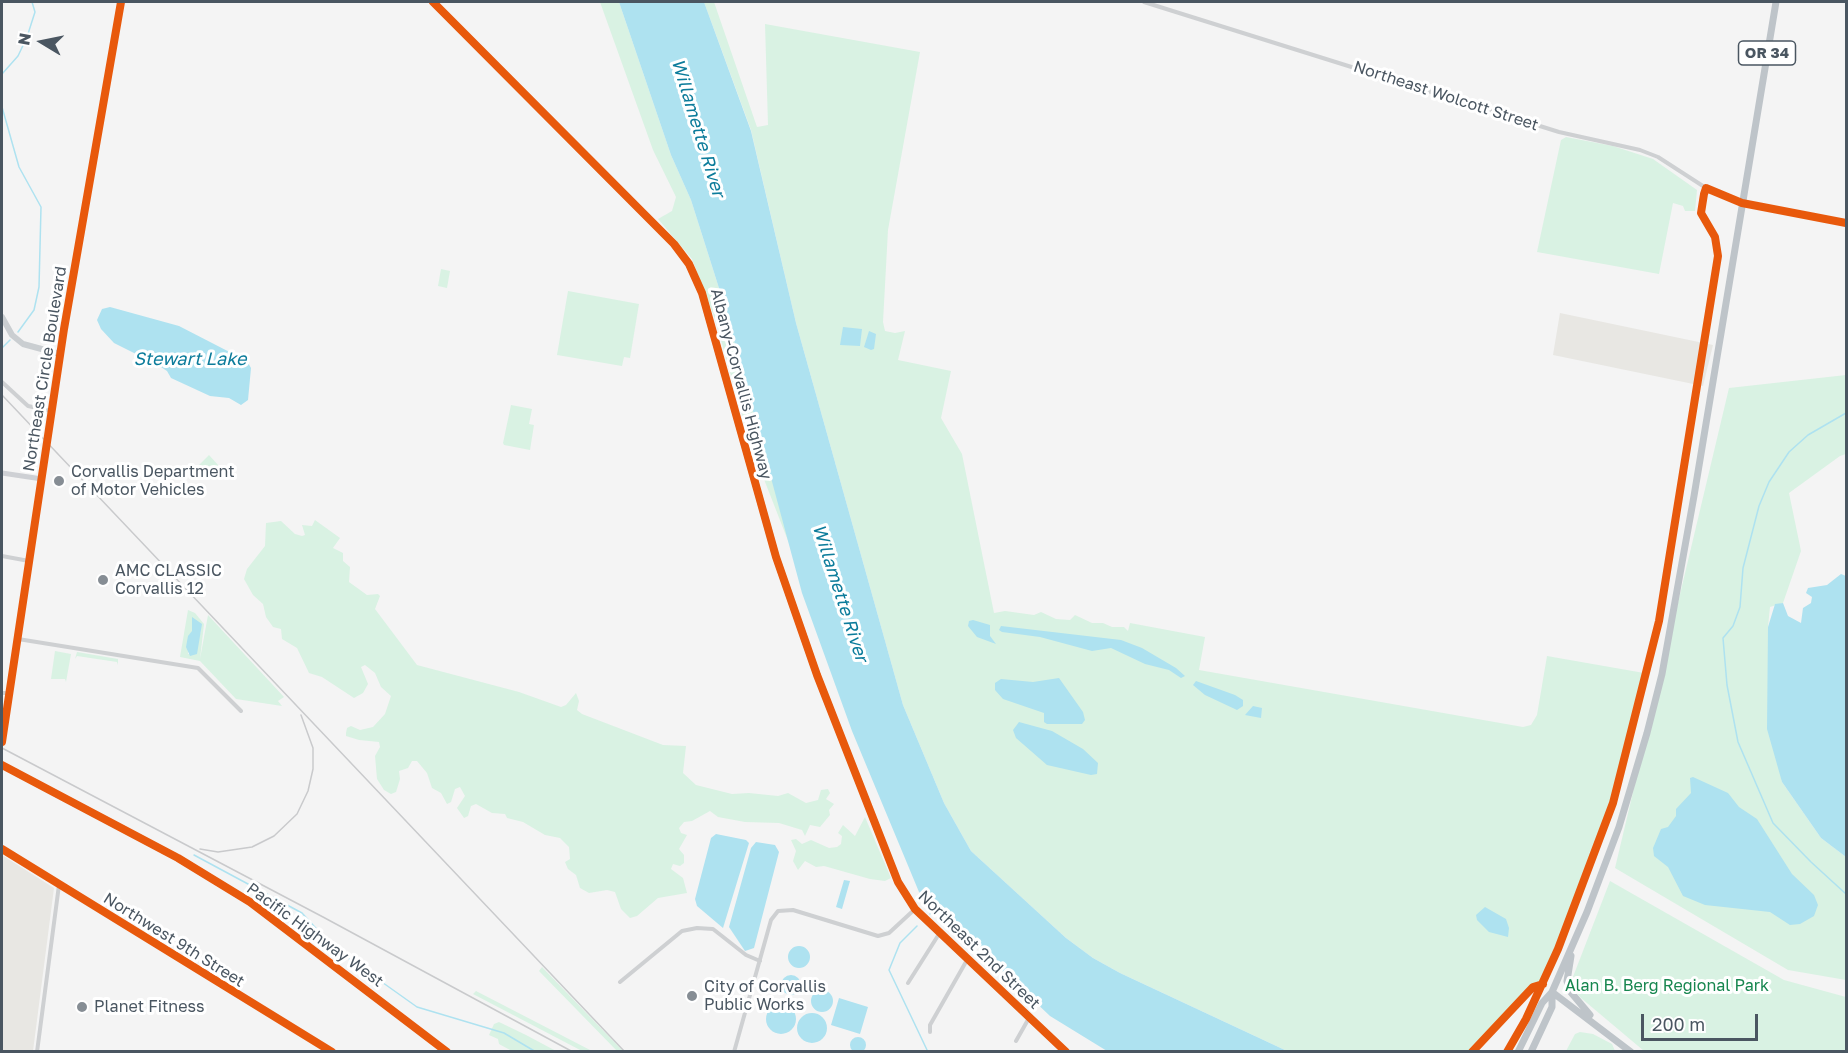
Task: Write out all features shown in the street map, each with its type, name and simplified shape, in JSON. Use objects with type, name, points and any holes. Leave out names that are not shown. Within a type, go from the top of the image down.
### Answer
[{"type":"highway","name":"Albany-Corvallis Highway","points":[[433,2],[674,244],[694,273],[702,293],[776,557],[817,675],[886,857]]},
{"type":"highway","name":"OR 34","points":[[1631,1052],[1599,1025],[1552,992],[1571,951],[1618,827],[1662,674],[1776,2]]},
{"type":"highway","name":"Pacific Highway West","points":[[2,765],[178,858],[250,902],[447,1052]]},
{"type":"highway","name":"Northeast 2nd Street","points":[[886,857],[902,890],[915,909],[1066,1052]]},
{"type":"highway","name":"OR 34","points":[[1571,951],[1567,981],[1569,990],[1599,1025]]},
{"type":"highway","points":[[1518,1052],[1542,1003],[1552,992]]},
{"type":"highway","points":[[1531,1052],[1552,1007],[1552,992]]},
{"type":"main road","name":"Northeast Circle Boulevard","points":[[2,742],[5,693],[18,639],[60,354],[121,2]]},
{"type":"main road","points":[[1742,203],[1846,223]]},
{"type":"main road","points":[[2,317],[12,335],[23,344],[60,354]]},
{"type":"main road","points":[[2,473],[42,479]]},
{"type":"main road","name":"Northwest 9th Street","points":[[4,852],[330,1051]]},
{"type":"street","name":"Northeast Wolcott Street","points":[[1144,2],[1560,132],[1640,150],[1658,157],[1706,188],[1742,203]]},
{"type":"street","points":[[1701,357],[1718,256],[1715,237],[1701,213],[1706,188]]},
{"type":"street","points":[[2,382],[28,406],[51,411]]},
{"type":"street","points":[[2,556],[29,561]]},
{"type":"street","points":[[18,639],[198,668],[241,711]]},
{"type":"street","points":[[37,1052],[58,885]]},
{"type":"street","points":[[734,1052],[771,920],[780,909],[793,910],[879,936],[889,933],[915,909]]},
{"type":"street","points":[[620,982],[682,931],[697,928],[714,929],[746,955],[760,961]]},
{"type":"street","points":[[908,983],[939,934]]},
{"type":"street","points":[[930,1032],[930,1025],[967,960]]},
{"type":"street","points":[[1016,1041],[1029,1017]]},
{"type":"shaded area","points":[[1560,313],[1713,345],[1703,386],[1553,355]]},
{"type":"shaded area","points":[[2,855],[54,888],[33,1051],[2,1051]]},
{"type":"green space","points":[[600,2],[619,2],[671,155],[691,200],[725,307],[792,551],[751,446],[715,319],[692,259],[658,219],[672,211],[676,197],[653,150]]},
{"type":"green space","points":[[704,2],[714,2],[757,127],[768,125],[765,24],[920,52],[888,230],[883,322],[885,331],[895,333],[905,331],[898,360],[951,371],[941,418],[962,454],[994,613],[1005,611],[1034,615],[1041,612],[1056,619],[1070,620],[1075,615],[1092,623],[1124,627],[1128,631],[1130,623],[1205,637],[1199,670],[1523,727],[1531,725],[1537,715],[1547,656],[1644,673],[1615,793],[1543,981],[1534,984],[1469,1051],[1287,1051],[1120,973],[1093,958],[1066,938],[971,851],[944,803],[903,705],[796,323],[751,130]]},
{"type":"green space","points":[[1566,137],[1613,146],[1653,159],[1697,190],[1695,211],[1685,211],[1683,206],[1673,203],[1659,274],[1537,252],[1561,140]]},
{"type":"green space","points":[[441,269],[450,271],[447,288],[438,286]]},
{"type":"green space","points":[[568,291],[639,304],[630,358],[624,357],[622,366],[557,355]]},
{"type":"green space","points":[[1846,375],[1846,454],[1789,493],[1801,551],[1783,603],[1770,607],[1768,627],[1769,675],[1782,782],[1821,838],[1846,857],[1846,980],[1788,970],[1615,868],[1729,388]]},
{"type":"green space","points":[[511,405],[532,409],[529,424],[534,425],[530,450],[503,443]]},
{"type":"green space","points":[[209,455],[219,466],[207,478],[197,467]]},
{"type":"green space","points":[[315,520],[340,538],[333,548],[343,553],[343,561],[350,567],[349,582],[367,595],[378,594],[380,596],[375,609],[417,665],[519,692],[561,707],[566,705],[576,693],[579,701],[577,710],[582,714],[663,745],[686,746],[683,773],[696,785],[732,794],[778,796],[788,793],[806,803],[818,800],[821,790],[828,789],[830,793],[826,799],[834,804],[829,810],[830,815],[820,827],[810,825],[805,836],[802,830],[779,823],[745,822],[718,817],[710,811],[692,821],[684,822],[679,828],[681,833],[687,835],[679,849],[684,855],[684,863],[680,866],[673,864],[671,869],[683,878],[687,893],[658,898],[637,916],[630,918],[621,909],[615,892],[607,890],[589,893],[580,888],[576,875],[568,869],[565,862],[570,859],[569,847],[560,838],[545,835],[523,822],[507,818],[505,814],[492,813],[476,804],[471,806],[468,816],[464,818],[457,808],[465,796],[460,787],[455,789],[451,802],[447,804],[441,793],[432,788],[427,773],[417,761],[412,761],[408,768],[399,771],[400,779],[396,792],[391,794],[384,790],[377,779],[375,756],[380,747],[379,742],[359,740],[346,736],[346,733],[347,728],[351,726],[360,730],[373,727],[385,714],[391,696],[381,687],[375,673],[365,665],[361,667],[368,684],[363,693],[354,698],[322,677],[309,673],[297,648],[282,639],[281,629],[273,627],[266,617],[263,604],[253,595],[244,579],[247,569],[265,546],[266,523],[281,521],[295,534],[302,536],[305,535],[302,525],[312,526]]},
{"type":"green space","points":[[188,610],[195,613],[204,624],[200,659],[208,615],[284,697],[278,701],[282,706],[236,699],[200,661],[180,657]],"holes":[[[193,625],[201,630],[195,654],[188,654],[188,637],[193,631]]]},
{"type":"green space","points":[[55,651],[71,654],[66,682],[65,679],[51,679]]},
{"type":"green space","points":[[77,652],[118,659],[118,665],[117,662],[77,656],[75,659]]},
{"type":"green space","points":[[865,817],[891,878],[885,881],[870,879],[824,866],[816,867],[805,861],[798,870],[793,861],[796,851],[791,840],[796,839],[802,844],[811,840],[829,848],[837,847],[841,844],[842,836],[838,833],[843,825],[855,836]]},
{"type":"green space","name":"Alan B. Berg Regional Park","points":[[1610,881],[1784,980],[1846,997],[1846,1051],[1644,1051],[1581,998],[1573,989],[1571,982]]},
{"type":"green space","points":[[542,967],[623,1051],[617,1051],[539,971]]},
{"type":"green space","points":[[476,991],[592,1051],[582,1051],[473,994]]},
{"type":"green space","points":[[499,1022],[556,1051],[510,1050],[499,1044],[498,1039],[489,1035],[494,1024]]},
{"type":"green space","points":[[1580,1032],[1593,1034],[1612,1044],[1615,1051],[1566,1051],[1575,1034]]},
{"type":"water","name":"Willamette River","points":[[619,2],[704,2],[751,131],[796,323],[903,705],[944,803],[971,851],[1066,938],[1093,958],[1120,973],[1287,1051],[1107,1051],[1050,1016],[919,892],[852,731],[802,593],[725,307],[691,200],[671,155]]},
{"type":"water","name":"Stewart Lake","points":[[110,307],[179,326],[247,361],[251,368],[248,400],[241,405],[229,398],[210,396],[171,378],[167,371],[158,365],[114,343],[101,329],[97,320],[102,309]]},
{"type":"water","points":[[843,327],[862,329],[860,346],[840,345]]},
{"type":"water","points":[[869,331],[876,334],[874,349],[871,350],[864,347]]},
{"type":"water","points":[[1841,574],[1846,576],[1846,857],[1821,838],[1782,782],[1767,729],[1768,627],[1775,604],[1783,603],[1788,616],[1801,623],[1803,608],[1811,603],[1812,597],[1806,593],[1808,588],[1827,585]]},
{"type":"water","points":[[192,617],[202,624],[197,654],[190,656],[186,647],[188,636],[192,631]]},
{"type":"water","points":[[969,621],[990,625],[990,636],[996,644],[977,637],[968,626]]},
{"type":"water","points":[[1001,626],[1121,640],[1142,648],[1185,676],[1181,678],[1169,670],[1145,664],[1111,648],[1092,651],[1040,637],[1002,632],[999,630]]},
{"type":"water","points":[[1059,678],[1083,712],[1085,720],[1082,724],[1047,724],[1044,722],[1044,713],[1003,699],[995,690],[995,683],[1001,679],[1033,682]]},
{"type":"water","points":[[1196,681],[1235,695],[1243,700],[1243,706],[1237,710],[1205,695],[1193,685]]},
{"type":"water","points":[[1253,706],[1262,708],[1261,718],[1245,715]]},
{"type":"water","points":[[1019,722],[1052,731],[1083,749],[1098,763],[1097,774],[1091,775],[1047,765],[1016,738],[1013,730]]},
{"type":"water","points":[[1693,777],[1728,793],[1739,807],[1757,819],[1792,874],[1814,895],[1818,905],[1814,916],[1800,924],[1790,925],[1770,912],[1705,905],[1683,896],[1668,867],[1654,856],[1653,848],[1661,829],[1668,827],[1676,816],[1676,809],[1691,793],[1690,778]]},
{"type":"water","points":[[716,834],[746,840],[749,843],[723,928],[697,906],[695,899],[711,838]]},
{"type":"water","points":[[756,842],[775,845],[779,852],[754,948],[745,951],[729,927],[751,848]]},
{"type":"water","points":[[844,880],[850,881],[842,909],[836,907]]},
{"type":"water","points":[[1485,907],[1506,919],[1509,928],[1508,937],[1489,932],[1477,920],[1476,915]]},
{"type":"water","points":[[799,946],[807,949],[810,957],[807,965],[799,968],[791,965],[788,957],[791,949]]},
{"type":"water","points":[[787,975],[795,975],[801,981],[801,989],[795,995],[787,995],[781,989],[781,981]]},
{"type":"water","points":[[822,990],[830,993],[833,1001],[830,1009],[822,1012],[814,1009],[811,1001],[814,993]]},
{"type":"water","points":[[839,998],[868,1007],[860,1034],[831,1025]]},
{"type":"water","points":[[781,1004],[792,1008],[796,1019],[792,1030],[781,1034],[770,1030],[766,1019],[770,1008]]},
{"type":"water","points":[[812,1013],[818,1014],[826,1022],[826,1034],[818,1042],[812,1043],[806,1042],[798,1034],[797,1028],[798,1022],[806,1014]]},
{"type":"water","points":[[858,1037],[864,1039],[866,1045],[864,1051],[858,1053],[852,1051],[850,1045],[852,1039]]},
{"type":"waterway","points":[[2,74],[18,56],[27,37],[35,12],[32,2]]},
{"type":"waterway","points":[[2,107],[19,167],[41,207],[39,287],[34,310],[18,332]]},
{"type":"waterway","points":[[2,348],[10,340]]},
{"type":"waterway","points":[[1846,413],[1808,435],[1789,452],[1769,482],[1759,506],[1743,568],[1740,607],[1733,626],[1723,638],[1727,685],[1738,742],[1773,823],[1846,894]]},
{"type":"waterway","points":[[194,855],[302,913],[334,948],[417,1007],[504,1033],[536,1052]]},
{"type":"waterway","points":[[930,914],[936,908]]},
{"type":"waterway","points":[[917,926],[900,943],[889,970],[928,1052]]},
{"type":"railway","points":[[2,395],[625,1052]]},
{"type":"railway","points":[[200,849],[218,852],[252,847],[274,836],[297,814],[308,791],[313,769],[313,748],[301,715]]},
{"type":"railway","points":[[2,748],[573,1052]]},
{"type":"cycle path","points":[[2,742],[64,329],[121,2]]},
{"type":"cycle path","points":[[433,2],[674,244],[689,264],[702,293],[776,557],[817,675],[898,882],[915,909],[1066,1052]]},
{"type":"cycle path","points":[[1507,1052],[1526,1019],[1558,949],[1613,803],[1659,621],[1718,256],[1715,237],[1701,213],[1706,188],[1742,203],[1846,223]]},
{"type":"cycle path","points":[[2,765],[178,858],[250,902],[447,1052]]},
{"type":"cycle path","points":[[2,849],[332,1052]]},
{"type":"cycle path","points":[[1472,1052],[1533,987],[1543,984]]},
{"type":"place","name":"Corvallis Department of Motor Vehicles","points":[[59,481]]},
{"type":"place","name":"AMC CLASSIC Corvallis 12","points":[[103,580]]},
{"type":"place","name":"City of Corvallis Public Works","points":[[692,996]]},
{"type":"place","name":"Planet Fitness","points":[[82,1007]]}]
